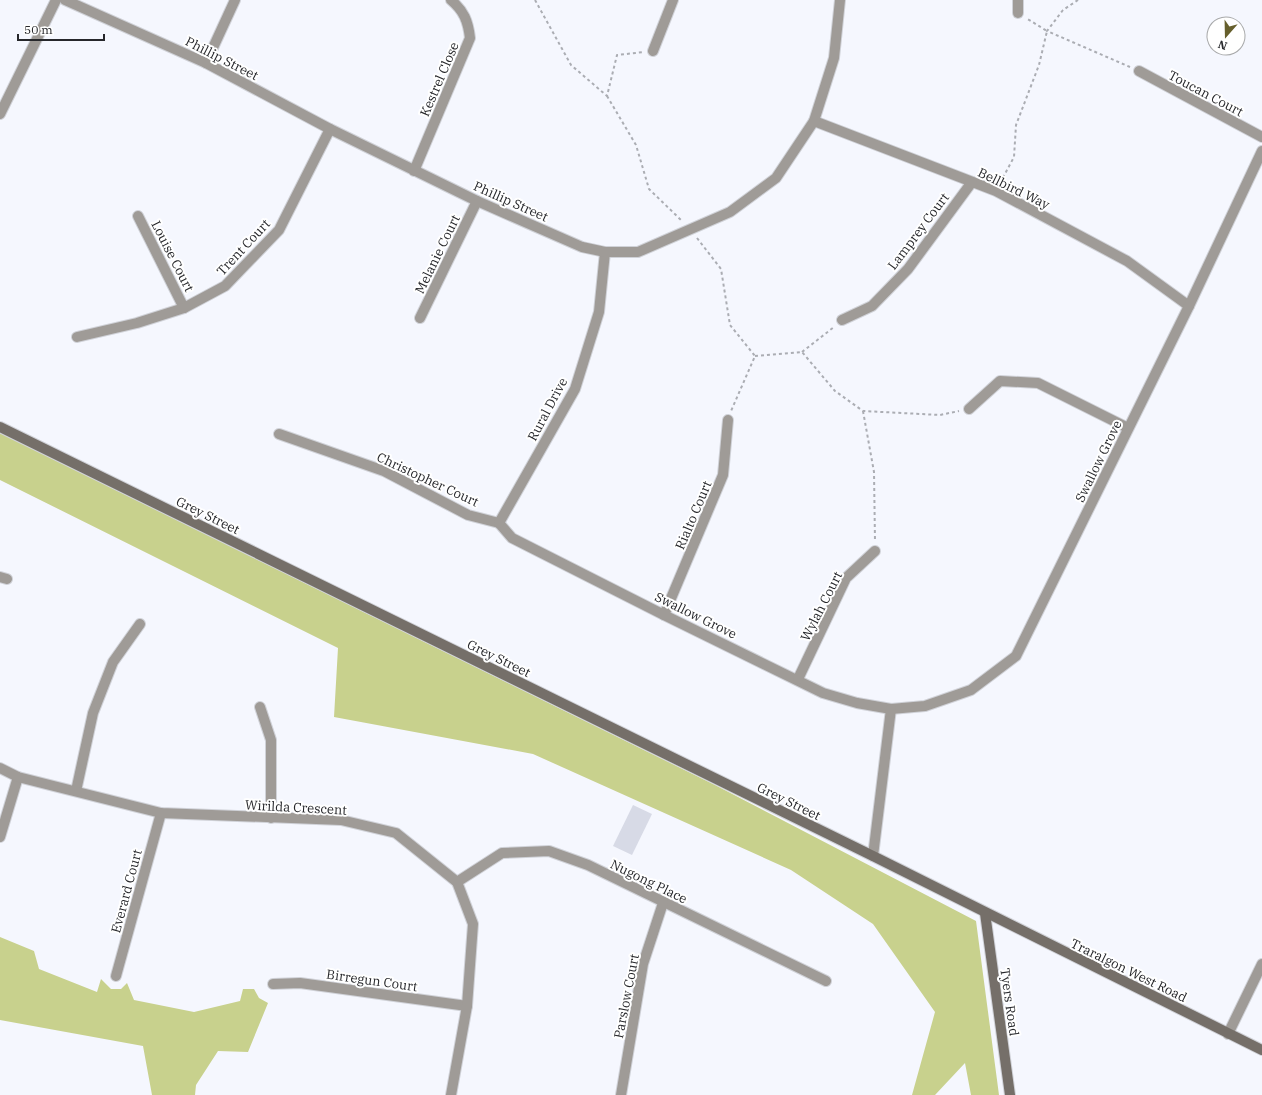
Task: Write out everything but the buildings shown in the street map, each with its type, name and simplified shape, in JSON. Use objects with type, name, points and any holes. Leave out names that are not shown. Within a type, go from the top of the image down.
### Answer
[{"type":"main road","name":"Grey Street","points":[[0,427],[873,856],[985,913]]},
{"type":"main road","name":"Traralgon West Road","points":[[985,913],[1262,1050]]},
{"type":"main road","name":"Tyers Road","points":[[985,913],[1010,1095]]},
{"type":"street","points":[[0,114],[56,0]]},
{"type":"street","name":"Phillip Street","points":[[65,0],[206,63],[330,129],[477,201],[582,247],[605,252],[638,252],[690,230],[730,212],[776,178],[814,121],[834,58],[840,0]]},
{"type":"street","points":[[206,63],[235,0]]},
{"type":"street","name":"Kestrel Close","points":[[414,171],[470,38],[467,19],[458,6],[451,0]]},
{"type":"street","points":[[653,51],[673,0]]},
{"type":"street","points":[[1018,0],[1018,13]]},
{"type":"street","name":"Toucan Court","points":[[1139,71],[1262,137]]},
{"type":"street","name":"Bellbird Way","points":[[814,121],[996,191],[1127,261],[1189,306]]},
{"type":"street","name":"Trent Court","points":[[77,337],[137,323],[184,308],[225,286],[279,230],[330,129]]},
{"type":"street","name":"Swallow Grove","points":[[499,523],[512,538],[664,615],[798,679],[823,693],[857,703],[892,709],[925,706],[971,690],[1016,656],[1189,306],[1262,151]]},
{"type":"street","name":"Lamprey Court","points":[[842,320],[872,306],[908,269],[972,182]]},
{"type":"street","name":"Melanie Court","points":[[420,318],[477,201]]},
{"type":"street","name":"Louise Court","points":[[138,216],[184,308]]},
{"type":"street","name":"Rural Drive","points":[[499,523],[575,390],[599,312],[605,252]]},
{"type":"street","points":[[969,409],[1000,381],[1038,383],[1128,428]]},
{"type":"street","name":"Rialto Court","points":[[664,615],[723,475],[728,420]]},
{"type":"street","name":"Christopher Court","points":[[279,434],[384,471],[468,514],[499,523]]},
{"type":"street","name":"Wylah Court","points":[[798,679],[846,578],[875,550]]},
{"type":"street","points":[[76,791],[95,706],[113,662],[140,624]]},
{"type":"street","points":[[260,707],[270,740],[271,818]]},
{"type":"street","points":[[873,856],[892,709]]},
{"type":"street","name":"Wirilda Crescent","points":[[0,768],[18,777],[161,812],[341,820],[396,833],[457,882]]},
{"type":"street","points":[[0,837],[18,777]]},
{"type":"street","name":"Everard Court","points":[[116,976],[161,812]]},
{"type":"street","name":"Nugong Place","points":[[457,882],[502,853],[549,851],[588,866],[826,981]]},
{"type":"street","points":[[451,1095],[467,1006],[473,924],[457,882]]},
{"type":"street","name":"Parslow Court","points":[[621,1095],[643,964],[663,903]]},
{"type":"street","points":[[1228,1034],[1262,964]]},
{"type":"street","name":"Birregun Court","points":[[273,984],[300,983],[467,1006]]},
{"type":"path","points":[[535,0],[571,66],[607,96],[636,146],[650,189],[690,230],[721,269],[730,325],[755,356]]},
{"type":"path","points":[[996,191],[1014,157],[1016,125],[1039,65],[1047,31],[1063,10],[1078,0]]},
{"type":"path","points":[[1018,13],[1047,31],[1139,71]]},
{"type":"path","points":[[607,96],[617,55],[653,51]]},
{"type":"path","points":[[755,356],[802,352],[842,320]]},
{"type":"path","points":[[802,352],[835,392],[863,411],[940,415],[969,409]]},
{"type":"path","points":[[728,420],[755,356]]},
{"type":"path","points":[[863,411],[874,472],[875,550]]},
{"type":"green space","points":[[0,433],[715,785],[976,921],[999,1095],[971,1095],[965,1063],[935,1095],[912,1095],[935,1012],[873,924],[791,870],[533,754],[334,717],[338,648],[0,480]]},
{"type":"green space","points":[[0,937],[34,951],[39,969],[97,992],[101,979],[111,989],[121,989],[127,983],[134,1000],[194,1012],[240,1001],[243,989],[254,989],[259,998],[268,1003],[248,1052],[218,1051],[196,1085],[195,1095],[152,1095],[143,1046],[0,1020]]}]
